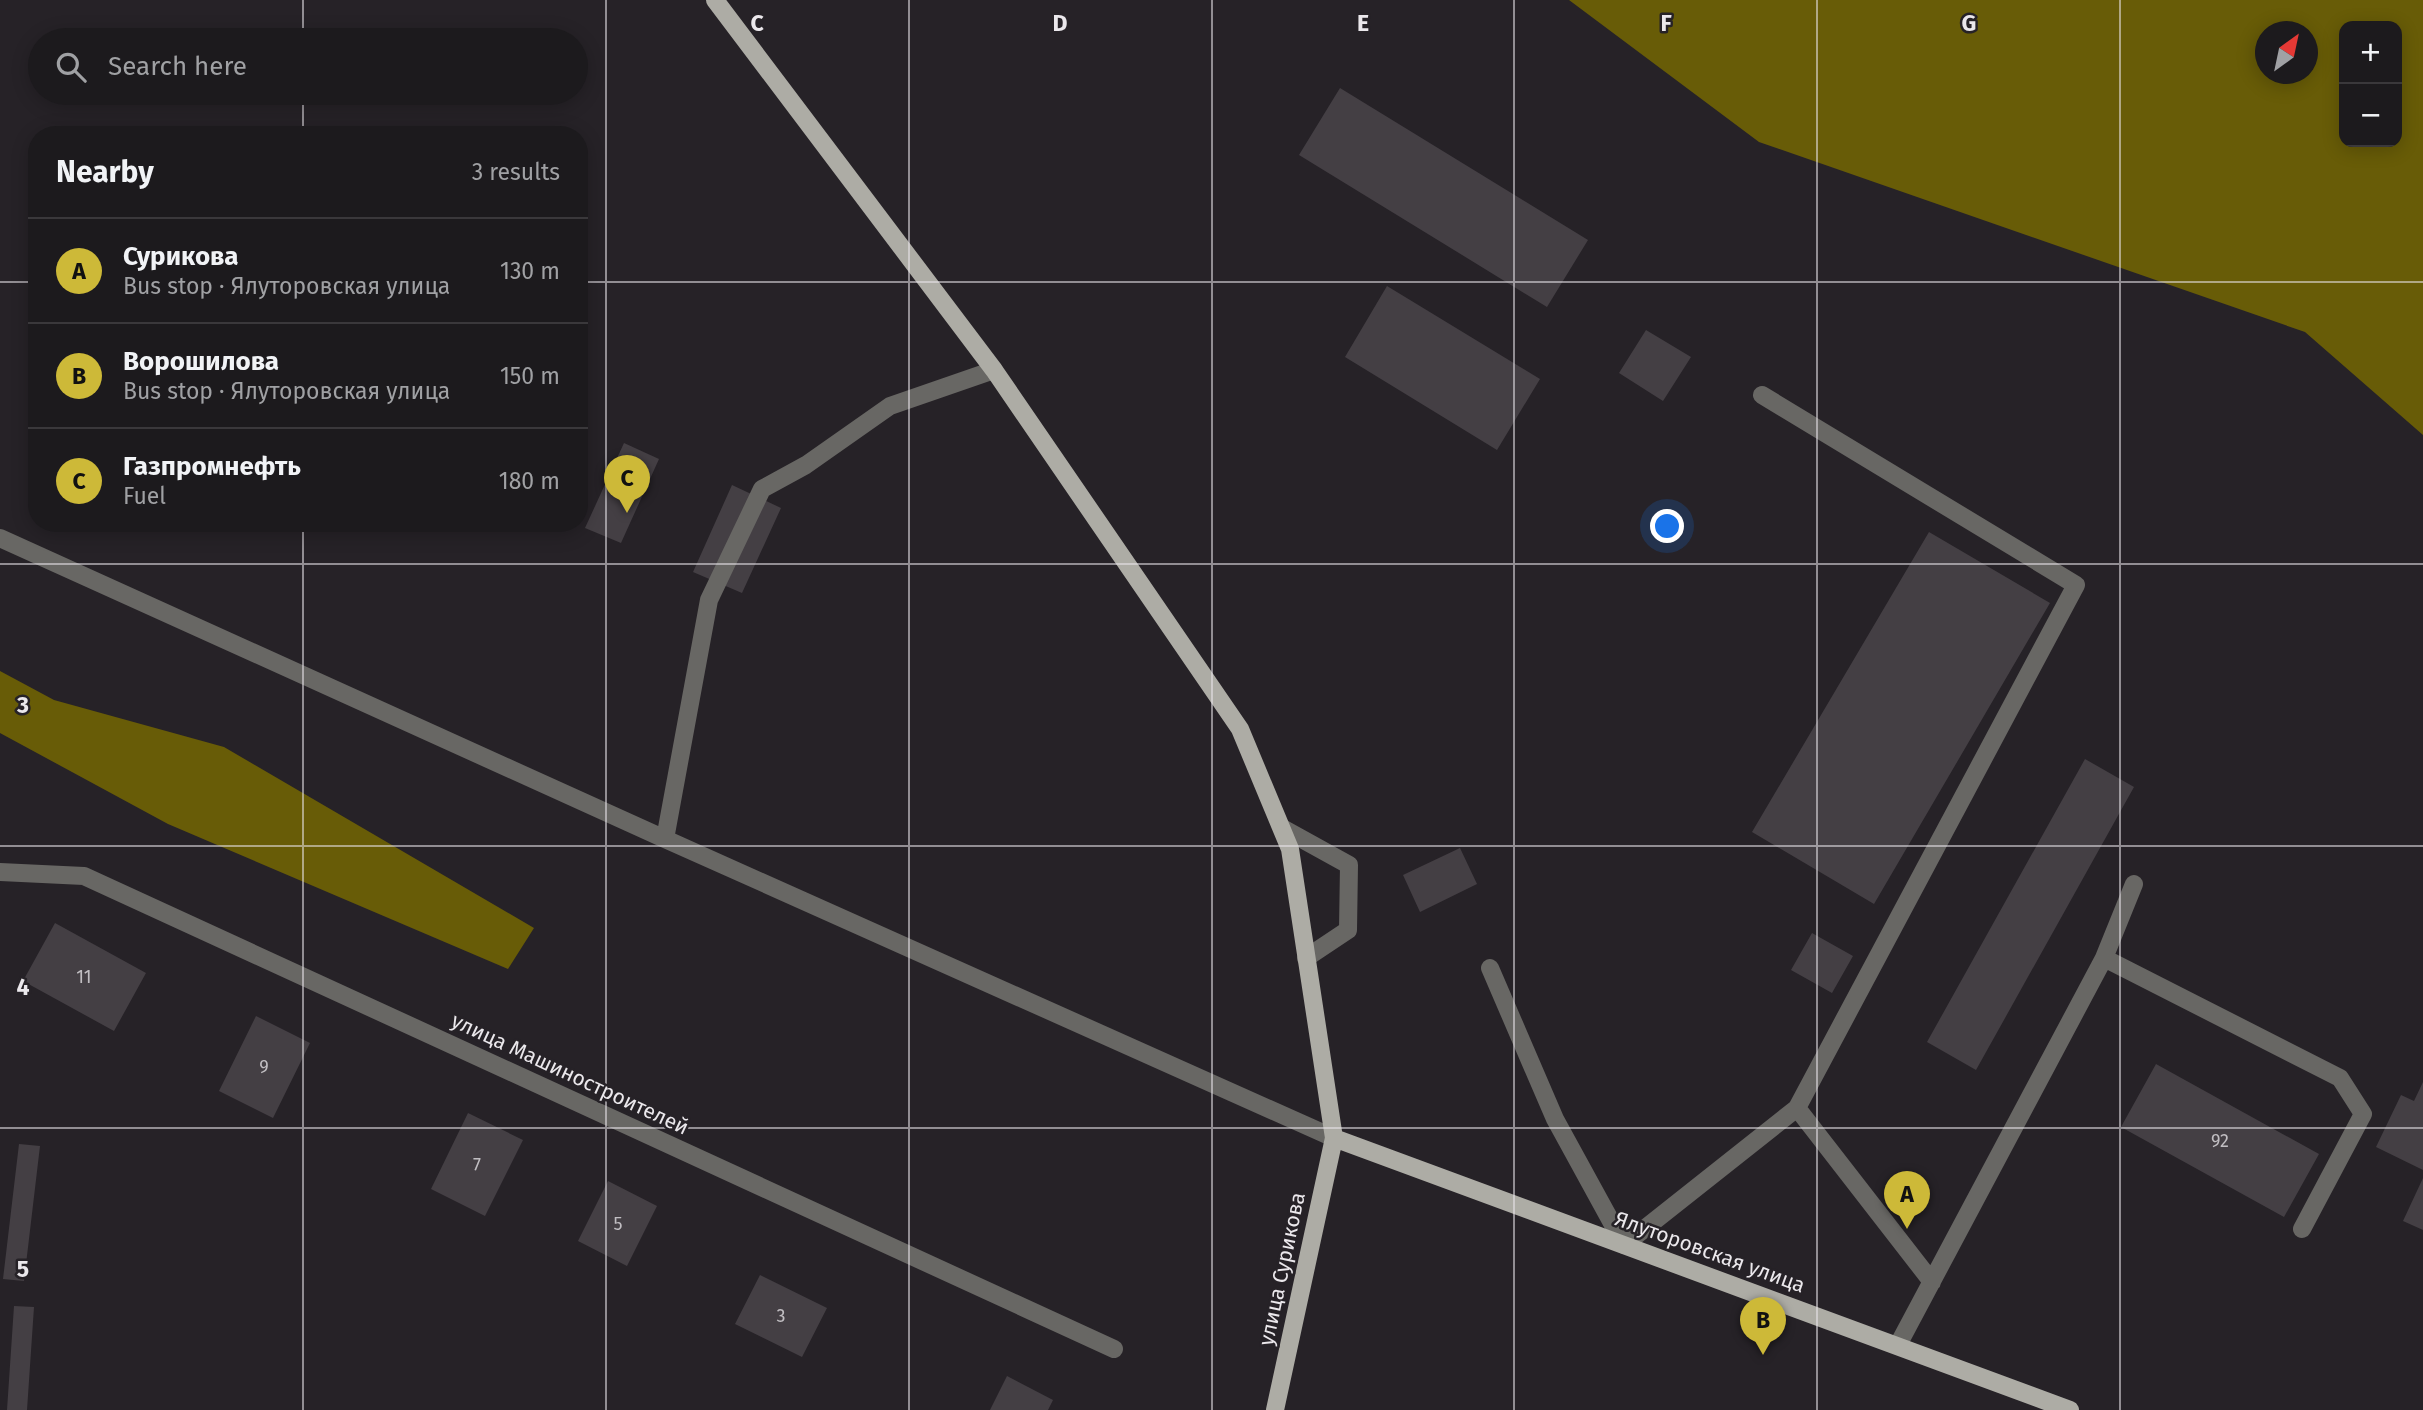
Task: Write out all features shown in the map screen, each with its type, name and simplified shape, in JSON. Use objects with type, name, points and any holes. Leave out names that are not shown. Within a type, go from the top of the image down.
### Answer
[{"type":"main road","points":[[715,0],[994,370],[1240,729],[1290,849],[1335,1138]]},
{"type":"main road","name":"Ялуторовская улица","points":[[1335,1138],[2070,1410]]},
{"type":"main road","name":"улица Сурикова","points":[[1275,1410],[1335,1138]]},
{"type":"street","points":[[665,839],[709,600],[762,489],[806,465],[890,406],[994,370]]},
{"type":"street","points":[[1490,968],[1555,1119],[1625,1245],[1797,1108],[2076,585],[1762,395]]},
{"type":"street","points":[[0,538],[1335,1138]]},
{"type":"street","points":[[1282,828],[1349,865],[1348,930],[1306,958]]},
{"type":"street","name":"улица Машиностроителей","points":[[0,872],[84,876],[1114,1349]]},
{"type":"street","points":[[1898,1345],[2104,958],[2134,884]]},
{"type":"street","points":[[2104,958],[2340,1078],[2363,1114],[2302,1229]]},
{"type":"street","points":[[1797,1108],[1932,1282]]},
{"type":"shaded area","points":[[1569,0],[2423,0],[2423,435],[2305,332],[1759,142]]},
{"type":"shaded area","points":[[0,671],[54,700],[224,747],[534,928],[508,969],[168,824],[0,733]]},
{"type":"building","points":[[1340,88],[1588,240],[1547,307],[1299,155]]},
{"type":"building","points":[[1387,286],[1540,379],[1497,450],[1345,357]]},
{"type":"building","points":[[1646,330],[1691,357],[1663,401],[1619,373]]},
{"type":"building","points":[[624,443],[659,459],[621,543],[588,529],[588,521]]},
{"type":"building","points":[[732,485],[781,508],[742,593],[693,572]]},
{"type":"building","points":[[1929,532],[2050,603],[1874,904],[1752,832]]},
{"type":"building","points":[[2085,759],[2134,787],[1976,1070],[1927,1042]]},
{"type":"building","points":[[1460,848],[1477,884],[1420,912],[1403,875]]},
{"type":"building","points":[[55,923],[146,973],[114,1031],[23,981]]},
{"type":"building","points":[[1812,933],[1853,956],[1832,993],[1791,970]]},
{"type":"building","points":[[256,1016],[310,1043],[273,1118],[219,1091]]},
{"type":"building","points":[[2156,1064],[2319,1154],[2284,1217],[2121,1127]]},
{"type":"building","points":[[2423,1082],[2423,1170],[2376,1147],[2401,1095],[2414,1101]]},
{"type":"building","points":[[468,1113],[523,1140],[485,1216],[431,1189]]},
{"type":"building","points":[[19,1144],[40,1146],[24,1281],[3,1279]]},
{"type":"building","points":[[2423,1178],[2423,1230],[2403,1221]]},
{"type":"building","points":[[608,1181],[657,1206],[627,1266],[578,1241]]},
{"type":"building","points":[[760,1275],[827,1308],[802,1357],[735,1324]]},
{"type":"building","points":[[14,1306],[34,1307],[27,1410],[7,1410]]},
{"type":"building","points":[[1007,1376],[1053,1400],[1048,1410],[990,1410]]},
{"type":"place","name":"Газпромнефть","points":[[627,513]]},
{"type":"place","name":"Сурикова","points":[[1907,1229]]},
{"type":"place","name":"Ворошилова","points":[[1763,1355]]}]
